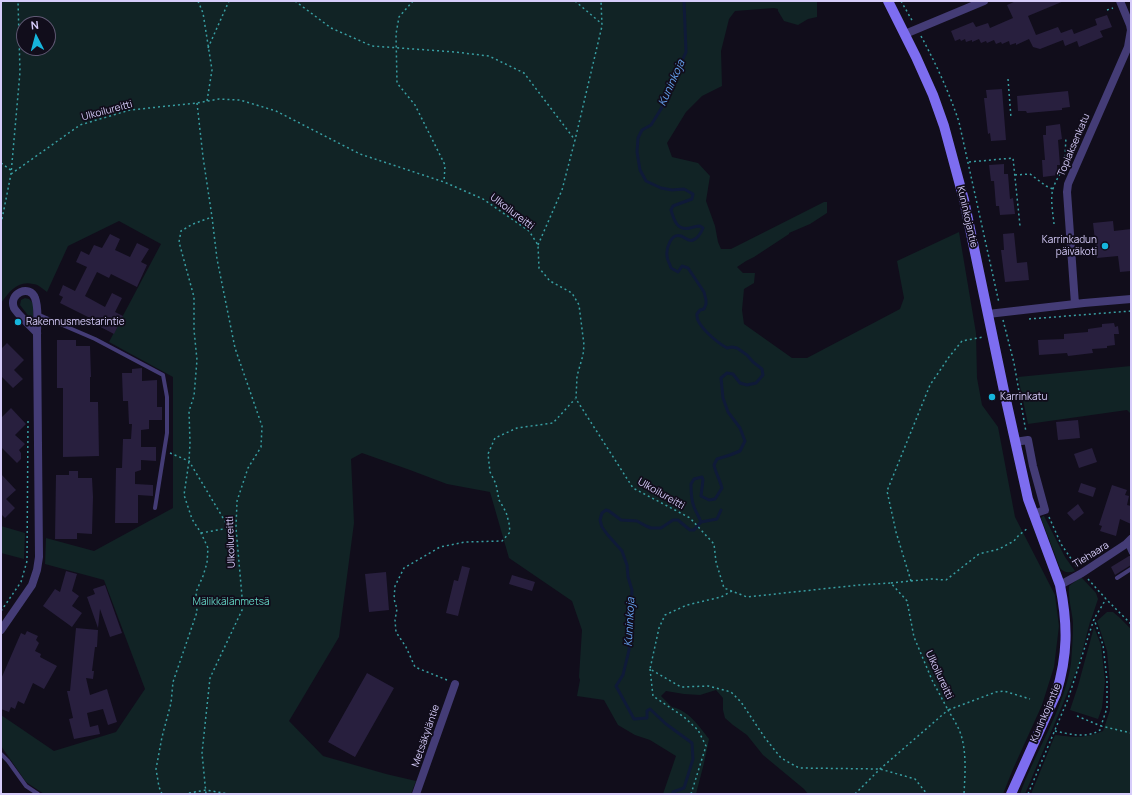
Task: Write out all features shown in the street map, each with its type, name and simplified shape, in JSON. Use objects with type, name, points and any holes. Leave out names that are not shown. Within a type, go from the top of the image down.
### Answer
[{"type":"main road","name":"Kuninkojantie","points":[[888,1],[933,95],[944,126],[964,200],[1028,499],[1060,585],[1063,598],[1066,627],[1065,657],[1061,678],[1056,694],[1011,794]]},
{"type":"street","points":[[905,34],[984,1]]},
{"type":"street","name":"Topiaksenkatu","points":[[1074,304],[1067,192],[1068,184],[1128,47],[1131,30],[1130,25],[1118,4]]},
{"type":"street","points":[[1,630],[32,585],[37,570],[39,557],[38,333],[36,302],[33,294],[29,292],[25,291],[17,293],[13,301],[15,309],[38,333]]},
{"type":"street","points":[[988,314],[1131,299]]},
{"type":"street","points":[[1015,442],[1028,440],[1033,466],[1045,510],[1033,514]]},
{"type":"street","name":"Tiehaara","points":[[1060,585],[1129,541]]},
{"type":"street","name":"Metsäkyläntie","points":[[416,794],[455,684]]},
{"type":"lane","points":[[37,314],[95,339],[163,375],[168,396],[167,433],[155,508]]},
{"type":"lane","points":[[1129,541],[1131,553]]},
{"type":"lane","points":[[1117,578],[1131,569]]},
{"type":"lane","points":[[1,754],[8,761],[26,786],[38,794]]},
{"type":"path","points":[[1,224],[12,171],[20,72],[18,1]]},
{"type":"path","points":[[198,1],[203,13],[212,70],[207,101]]},
{"type":"path","points":[[208,48],[229,1]]},
{"type":"path","points":[[295,1],[331,28],[372,46],[489,56],[524,73],[575,140]]},
{"type":"path","points":[[413,1],[398,17],[396,34],[397,83],[415,106],[444,164],[444,182]]},
{"type":"path","points":[[575,1],[602,24]]},
{"type":"path","points":[[455,684],[416,667],[406,647],[396,632],[395,620],[397,609],[394,599],[395,586],[404,568],[440,547],[465,542],[502,541],[510,532],[506,512],[499,500],[496,484],[490,472],[488,454],[495,438],[517,428],[553,423],[576,399],[577,376],[583,355],[584,345],[579,305],[572,293],[550,281],[539,268],[538,245],[562,190],[575,140],[602,24],[601,1]]},
{"type":"path","points":[[901,1],[913,22]]},
{"type":"path","points":[[1107,10],[1118,4]]},
{"type":"path","points":[[921,36],[952,99],[959,122],[1000,305]]},
{"type":"path","points":[[1008,79],[1011,118]]},
{"type":"path","name":"Ulkoilureitti","points":[[11,174],[80,125],[130,110],[197,103],[219,99],[240,100],[276,111],[360,154],[444,182],[483,199],[529,231],[538,245]]},
{"type":"path","name":"Ulkoilureitti","points":[[197,103],[217,259],[235,348],[262,426],[261,447],[248,468],[237,501],[236,528],[242,608],[210,678],[202,753],[206,794]]},
{"type":"path","points":[[1054,224],[1052,195],[1053,189],[1064,165],[1066,139]]},
{"type":"path","points":[[969,162],[1013,158],[1020,226]]},
{"type":"path","points":[[1,163],[12,171]]},
{"type":"path","points":[[1015,175],[1030,174],[1046,186],[1053,189]]},
{"type":"path","points":[[162,794],[159,787],[156,769],[162,737],[171,703],[173,682],[197,612],[196,592],[208,563],[208,548],[192,519],[184,495],[189,461],[189,411],[194,396],[196,360],[194,297],[178,242],[181,231],[193,224],[212,217]]},
{"type":"path","points":[[1029,319],[1131,311]]},
{"type":"path","points":[[1004,322],[1014,363],[1028,440]]},
{"type":"path","points":[[911,581],[896,532],[888,491],[930,385],[962,341],[983,337]]},
{"type":"path","name":"Ulkoilureitti","points":[[576,399],[633,488],[690,518],[714,544],[716,562],[724,588],[732,591]]},
{"type":"path","points":[[1,611],[21,582],[27,561],[28,412]]},
{"type":"path","points":[[164,451],[189,461],[229,528]]},
{"type":"path","points":[[1045,510],[1061,544],[1078,568]]},
{"type":"path","points":[[201,533],[236,528]]},
{"type":"path","points":[[691,794],[706,746],[698,730],[684,717],[653,696],[650,669],[659,628],[665,615],[686,605],[721,597],[732,591],[747,597],[858,585],[932,579],[946,580],[979,554],[999,548],[1014,541],[1028,528]]},
{"type":"path","points":[[1086,577],[1131,624]]},
{"type":"path","name":"Ulkoilureitti","points":[[891,583],[907,601],[914,637],[932,680],[948,710],[996,692],[1004,691],[1030,699]]},
{"type":"path","points":[[1028,794],[1068,699],[1094,619],[1106,599]]},
{"type":"path","points":[[1054,731],[1076,736],[1087,735],[1100,730],[1107,708],[1107,680],[1103,645],[1094,619]]},
{"type":"path","points":[[650,669],[681,687],[708,686],[732,692],[741,702],[764,738],[781,758],[799,768],[880,769],[915,779],[927,794]]},
{"type":"path","points":[[856,794],[880,769],[948,710],[962,736],[964,752],[964,794]]},
{"type":"path","points":[[1077,716],[1101,726],[1131,733]]},
{"type":"path","points":[[184,794],[206,790],[229,794]]},
{"type":"green space","name":"Mälikkälänmetsä","points":[[1,1],[817,1],[817,17],[808,19],[798,25],[784,21],[778,9],[774,8],[735,11],[729,19],[721,51],[722,86],[702,96],[686,112],[667,143],[672,157],[698,163],[710,176],[706,201],[721,249],[731,249],[824,202],[827,202],[827,213],[810,224],[789,233],[737,267],[743,273],[755,273],[754,283],[744,289],[742,310],[744,324],[792,358],[807,358],[900,309],[904,298],[897,261],[959,232],[976,333],[977,378],[982,405],[998,427],[1015,517],[1055,595],[1059,626],[1054,667],[1042,705],[1003,794],[808,794],[763,755],[747,735],[725,718],[723,698],[716,690],[700,695],[666,691],[661,696],[672,707],[683,711],[688,715],[709,739],[696,794],[663,794],[676,756],[650,740],[635,735],[618,725],[604,700],[577,696],[580,680],[582,630],[572,601],[509,558],[490,492],[447,484],[362,453],[351,459],[354,523],[339,637],[289,721],[323,756],[416,781],[411,794],[44,794],[26,782],[1,746],[1,715],[54,751],[116,732],[145,689],[104,580],[45,564],[46,538],[94,551],[173,508],[173,377],[109,342],[161,244],[119,221],[68,246],[47,292],[37,285],[28,283],[18,285],[1,303]]},
{"type":"green space","points":[[25,298],[29,299],[33,303],[33,318],[30,318],[20,305],[21,300]]},
{"type":"green space","points":[[1131,366],[1131,414],[1127,410],[1028,424],[1018,377]]},
{"type":"green space","points":[[1043,516],[1065,557],[1075,571],[1067,572],[1060,568],[1041,518]]},
{"type":"green space","points":[[1,526],[25,533],[24,559],[1,553]]},
{"type":"green space","points":[[1081,577],[1096,593],[1098,599],[1090,622],[1079,664],[1065,699],[1025,794],[1020,794],[1056,713],[1068,680],[1071,663],[1073,628],[1069,586]]},
{"type":"green space","points":[[1107,612],[1113,612],[1131,629],[1131,794],[1031,794],[1055,735],[1079,737],[1103,731],[1110,710],[1110,685],[1107,651],[1097,621]]},
{"type":"green space","points":[[1094,627],[1101,645],[1105,681],[1102,708],[1098,719],[1070,710]]},
{"type":"building","points":[[1016,1],[1064,1],[1028,16],[1036,35],[1058,27],[1061,33],[1072,29],[1074,34],[1097,25],[1095,19],[1107,15],[1112,27],[1100,31],[1103,37],[1079,47],[1077,41],[1065,46],[1063,40],[1040,49],[1033,47],[1029,39],[1016,45],[1016,43],[1010,45],[1009,41],[1002,44],[1001,42],[996,44],[994,40],[987,43],[986,41],[981,43],[979,39],[972,42],[972,40],[966,42],[965,39],[955,41],[951,31],[973,22],[976,27],[988,23],[990,28],[1013,18],[1007,5]]},
{"type":"building","points":[[1002,89],[1006,140],[991,141],[990,133],[988,134],[984,98],[987,98],[986,90]]},
{"type":"building","points":[[1068,91],[1070,107],[1062,108],[1062,110],[1027,113],[1026,111],[1018,111],[1017,96]]},
{"type":"building","points":[[1060,124],[1062,139],[1058,140],[1060,165],[1057,165],[1058,175],[1043,177],[1042,160],[1045,160],[1043,135],[1046,135],[1046,126]]},
{"type":"building","points":[[1004,164],[1004,174],[1008,174],[1010,199],[1013,198],[1015,214],[1000,215],[999,206],[996,206],[994,181],[991,181],[989,165]]},
{"type":"building","points":[[1113,221],[1114,231],[1131,229],[1131,271],[1120,272],[1118,256],[1097,258],[1093,223]]},
{"type":"building","points":[[1014,233],[1017,263],[1027,262],[1029,280],[1005,282],[1001,250],[1004,250],[1003,234]]},
{"type":"building","points":[[110,234],[120,239],[115,250],[130,257],[137,243],[149,249],[141,262],[147,265],[137,287],[111,274],[109,278],[97,272],[85,296],[105,307],[112,293],[122,298],[115,312],[123,316],[114,334],[89,321],[90,318],[60,303],[63,297],[59,295],[63,285],[75,291],[87,267],[76,262],[81,251],[89,255],[94,245],[102,248]]},
{"type":"building","points":[[1114,323],[1115,327],[1118,326],[1119,334],[1114,334],[1115,345],[1107,346],[1107,348],[1092,349],[1093,353],[1068,356],[1067,353],[1039,355],[1038,340],[1064,339],[1064,334],[1088,332],[1088,329],[1102,327],[1102,324]]},
{"type":"building","points":[[57,340],[76,340],[76,346],[90,346],[90,402],[98,402],[99,456],[63,457],[63,388],[57,388]]},
{"type":"building","points":[[7,343],[24,360],[14,370],[23,379],[13,388],[1,376],[1,349]]},
{"type":"building","points":[[142,368],[142,381],[157,380],[157,407],[162,407],[162,420],[149,420],[149,429],[141,430],[141,447],[156,447],[156,461],[141,460],[141,470],[135,472],[135,484],[153,485],[153,496],[138,495],[138,523],[115,523],[116,468],[122,468],[123,439],[131,439],[132,424],[129,424],[128,401],[123,401],[122,373],[132,373],[132,369]]},
{"type":"building","points":[[11,408],[26,424],[15,435],[25,444],[19,450],[21,453],[21,459],[17,463],[1,447],[1,418]]},
{"type":"building","points":[[1078,420],[1080,438],[1058,440],[1056,422]]},
{"type":"building","points":[[1092,448],[1097,462],[1079,468],[1074,454]]},
{"type":"building","points":[[69,471],[78,471],[78,478],[92,478],[92,534],[77,533],[77,539],[55,539],[56,475],[69,475]]},
{"type":"building","points":[[1,474],[16,490],[6,499],[15,508],[5,518],[1,514]]},
{"type":"building","points":[[1081,483],[1096,488],[1093,497],[1078,492]]},
{"type":"building","points":[[1112,485],[1127,490],[1125,495],[1129,496],[1127,505],[1131,506],[1131,524],[1120,519],[1116,536],[1100,531],[1102,526],[1099,525]]},
{"type":"building","points":[[1078,504],[1084,513],[1074,521],[1067,513]]},
{"type":"building","points":[[1131,556],[1131,565],[1115,575],[1111,567]]},
{"type":"building","points":[[462,566],[470,568],[458,616],[446,613],[454,580],[458,581]]},
{"type":"building","points":[[66,571],[77,574],[72,591],[79,596],[72,606],[82,613],[72,627],[43,606],[55,589],[60,592]]},
{"type":"building","points":[[386,572],[389,610],[369,612],[365,574]]},
{"type":"building","points":[[512,575],[535,582],[532,591],[509,584]]},
{"type":"building","points":[[105,585],[122,633],[110,637],[100,609],[98,628],[87,597],[95,594],[93,589]]},
{"type":"building","points":[[76,628],[98,630],[97,647],[95,647],[92,671],[94,671],[93,679],[86,678],[90,695],[107,689],[117,722],[108,725],[103,709],[87,713],[90,727],[98,725],[100,734],[74,739],[69,719],[73,718],[67,691],[70,691]]},
{"type":"building","points":[[27,631],[38,636],[36,640],[39,643],[35,651],[41,654],[40,657],[57,666],[44,689],[33,683],[24,704],[18,701],[15,709],[11,707],[9,712],[1,709],[1,679],[21,633],[25,635]]},
{"type":"building","points":[[367,673],[394,688],[355,757],[328,742]]},
{"type":"waterway","name":"Kuninkoja","points":[[673,794],[673,792],[684,788],[693,759],[692,743],[666,724],[650,709],[647,711],[647,718],[634,719],[616,686],[623,675],[629,650],[632,590],[628,577],[627,565],[622,551],[602,527],[600,520],[602,513],[606,510],[621,520],[637,521],[651,528],[661,528],[673,520],[678,520],[690,530],[694,530],[701,522],[693,504],[691,484],[694,479],[702,477],[701,496],[709,500],[715,499],[722,488],[714,465],[717,459],[740,451],[745,441],[740,428],[728,412],[723,398],[721,378],[727,373],[733,374],[740,383],[747,385],[756,383],[763,375],[762,369],[747,355],[737,348],[727,348],[713,338],[703,328],[697,318],[697,314],[700,310],[704,309],[706,304],[704,292],[688,268],[682,266],[678,272],[671,268],[667,256],[667,249],[672,239],[674,237],[681,236],[688,240],[693,240],[699,235],[703,228],[700,226],[682,228],[675,221],[671,210],[673,206],[692,199],[693,194],[684,189],[672,190],[661,188],[646,181],[640,170],[637,152],[638,138],[642,130],[651,125],[661,109],[686,52],[684,1]]},
{"type":"waterway","points":[[701,522],[717,519],[721,510]]},
{"type":"place","name":"Karrinkadun päiväkoti","points":[[1105,246]]},
{"type":"place","name":"Rakennusmestarintie","points":[[18,322]]},
{"type":"place","name":"Karrinkatu","points":[[992,397]]}]
